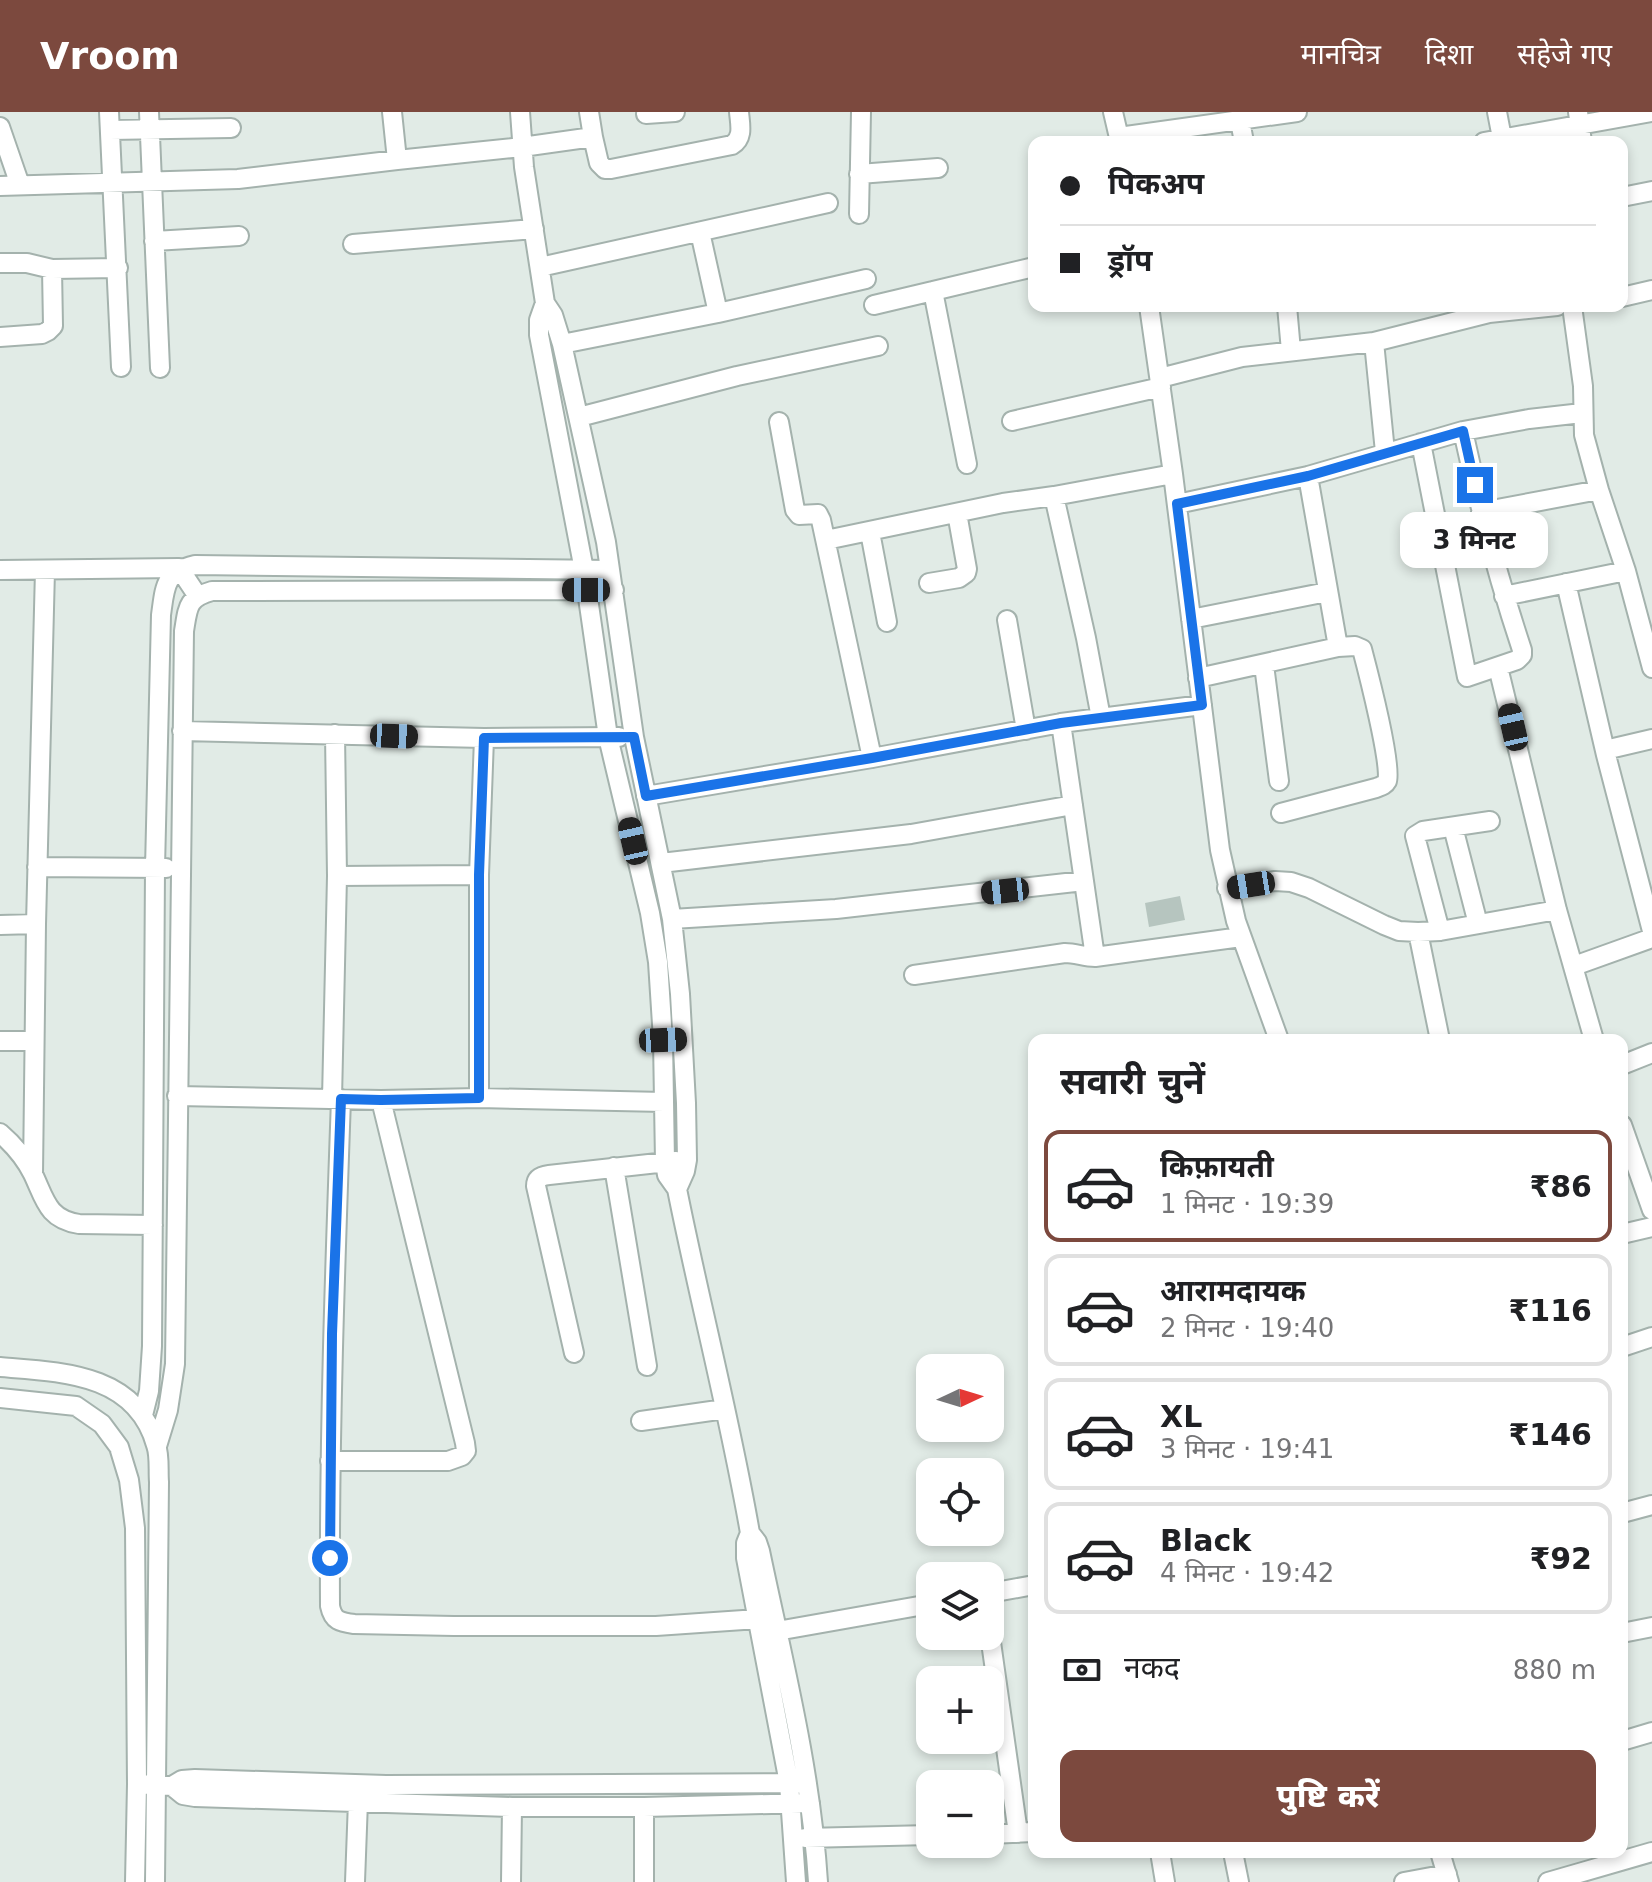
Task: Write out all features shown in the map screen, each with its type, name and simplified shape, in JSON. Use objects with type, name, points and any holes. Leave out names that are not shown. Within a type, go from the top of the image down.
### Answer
[{"type":"street","points":[[392,112],[397,160]]},
{"type":"street","points":[[520,112],[524,167],[545,303],[553,315],[562,344],[579,417],[614,590],[634,737],[672,919],[683,1039],[687,1160],[677,1189]]},
{"type":"street","points":[[589,112],[599,163],[605,169],[732,145],[741,136],[739,112]]},
{"type":"street","points":[[646,114],[675,112]]},
{"type":"street","points":[[859,214],[861,112]]},
{"type":"street","points":[[1113,112],[1118,136]]},
{"type":"street","points":[[1139,136],[1297,112]]},
{"type":"street","points":[[1494,136],[1497,112]]},
{"type":"street","points":[[1518,136],[1651,112]]},
{"type":"street","points":[[121,367],[110,121],[231,128]]},
{"type":"street","points":[[149,121],[160,368]]},
{"type":"street","points":[[1240,121],[1243,136]]},
{"type":"street","points":[[0,127],[20,185]]},
{"type":"street","points":[[0,186],[238,179],[593,137]]},
{"type":"street","points":[[859,174],[938,168]]},
{"type":"street","points":[[1628,196],[1652,191]]},
{"type":"street","points":[[540,267],[828,203]]},
{"type":"street","points":[[353,244],[534,229]]},
{"type":"street","points":[[700,232],[718,313]]},
{"type":"street","points":[[154,241],[239,236]]},
{"type":"street","points":[[0,263],[27,263],[52,269],[118,268]]},
{"type":"street","points":[[874,305],[1028,268]]},
{"type":"street","points":[[0,337],[42,334],[53,326],[52,269]]},
{"type":"street","points":[[562,344],[866,279]]},
{"type":"street","points":[[1628,296],[1652,290]]},
{"type":"street","points":[[933,291],[967,464]]},
{"type":"street","points":[[545,303],[539,320],[539,335],[584,570],[608,737],[650,913],[661,995],[667,1175],[677,1189],[737,1459],[750,1533],[759,1547],[800,1738],[798,1783],[790,1803],[796,1882]]},
{"type":"street","points":[[1150,312],[1220,850],[1241,937],[1277,1034]]},
{"type":"street","points":[[1288,312],[1291,351]]},
{"type":"street","points":[[1012,421],[1160,383],[1242,357],[1374,342],[1499,312]]},
{"type":"street","points":[[1573,312],[1583,386],[1584,435],[1626,571],[1645,612],[1652,668]]},
{"type":"street","points":[[1374,342],[1385,452]]},
{"type":"street","points":[[579,417],[737,376],[878,346]]},
{"type":"street","points":[[1177,504],[1308,476],[1463,431],[1582,413]]},
{"type":"street","points":[[779,422],[795,510],[799,515],[815,513],[820,516],[872,758]]},
{"type":"street","points":[[1421,443],[1467,677],[1517,660],[1522,655],[1481,512],[1463,431]]},
{"type":"street","points":[[826,540],[1003,503],[1173,474]]},
{"type":"street","points":[[1308,476],[1338,647]]},
{"type":"street","points":[[1481,512],[1599,490]]},
{"type":"street","points":[[1054,496],[1101,718]]},
{"type":"street","points":[[929,583],[959,578],[966,573],[957,513]]},
{"type":"street","points":[[870,532],[887,622]]},
{"type":"street","points":[[0,570],[179,568],[195,565],[610,570]]},
{"type":"street","points":[[179,568],[197,595]]},
{"type":"street","points":[[143,1415],[149,1391],[152,1346],[155,868],[161,615],[169,578],[179,568]]},
{"type":"street","points":[[33,1174],[45,570]]},
{"type":"street","points":[[1504,596],[1626,571]]},
{"type":"street","points":[[1566,583],[1652,931]]},
{"type":"street","points":[[155,1882],[164,1786],[157,1446],[168,1410],[175,1364],[182,731],[184,631],[188,609],[197,595],[212,591],[614,590]]},
{"type":"street","points":[[1191,619],[1327,592]]},
{"type":"street","points":[[1007,620],[1026,730]]},
{"type":"street","points":[[1198,678],[1338,647],[1358,646],[1362,649],[1379,718],[1387,781],[1376,788],[1281,813]]},
{"type":"street","points":[[1264,665],[1279,781]]},
{"type":"street","points":[[1498,667],[1557,910],[1592,1034]]},
{"type":"street","points":[[646,796],[1061,723],[1202,705]]},
{"type":"street","points":[[1061,723],[1095,957]]},
{"type":"street","points":[[182,731],[484,738],[634,737]]},
{"type":"street","points":[[335,734],[336,1099],[330,1461],[332,1615],[354,1624],[439,1626],[656,1626],[758,1619]]},
{"type":"street","points":[[479,1098],[479,875],[484,738]]},
{"type":"street","points":[[1605,750],[1652,739]]},
{"type":"street","points":[[661,863],[911,834],[1073,805]]},
{"type":"street","points":[[1440,931],[1415,836],[1423,831],[1490,821]]},
{"type":"street","points":[[1453,827],[1478,924]]},
{"type":"street","points":[[37,867],[181,869]]},
{"type":"street","points":[[337,876],[479,875]]},
{"type":"street","points":[[672,919],[836,909],[1084,881]]},
{"type":"street","points":[[1227,888],[1275,881],[1298,883],[1399,931],[1440,931],[1557,910]]},
{"type":"street","points":[[0,925],[36,924]]},
{"type":"street","points":[[1418,932],[1439,1034]]},
{"type":"street","points":[[914,975],[1065,953],[1095,957],[1241,937]]},
{"type":"street","points":[[1574,966],[1652,938]]},
{"type":"street","points":[[661,995],[680,994]]},
{"type":"street","points":[[663,1040],[683,1039]]},
{"type":"street","points":[[0,1041],[34,1041]]},
{"type":"street","points":[[1628,1063],[1652,1053]]},
{"type":"street","points":[[177,1096],[664,1102]]},
{"type":"street","points":[[330,1461],[448,1461],[462,1456],[466,1451],[409,1205],[381,1100]]},
{"type":"street","points":[[0,1133],[20,1153],[33,1174],[41,1196],[57,1216],[68,1222],[153,1225]]},
{"type":"street","points":[[1628,1144],[1652,1210]]},
{"type":"street","points":[[574,1353],[536,1181],[544,1176],[687,1160]]},
{"type":"street","points":[[614,1167],[647,1366]]},
{"type":"street","points":[[1628,1233],[1652,1227]]},
{"type":"street","points":[[1628,1345],[1652,1337]]},
{"type":"street","points":[[0,1367],[58,1372],[99,1381],[125,1396],[143,1415],[157,1446]]},
{"type":"street","points":[[0,1398],[76,1406],[102,1424],[119,1447],[129,1480],[135,1528],[135,1882]]},
{"type":"street","points":[[641,1421],[725,1409]]},
{"type":"street","points":[[1628,1511],[1652,1505]]},
{"type":"street","points":[[750,1533],[745,1551],[758,1619],[798,1783],[810,1803],[818,1882]]},
{"type":"street","points":[[1004,1590],[1028,1586]]},
{"type":"street","points":[[777,1631],[916,1606]]},
{"type":"street","points":[[1628,1632],[1652,1627]]},
{"type":"street","points":[[993,1650],[1026,1833],[1004,1834]]},
{"type":"street","points":[[1628,1739],[1652,1732]]},
{"type":"street","points":[[164,1786],[195,1779],[386,1785],[798,1783]]},
{"type":"street","points":[[137,1784],[164,1786],[195,1797],[512,1807],[810,1803]]},
{"type":"street","points":[[355,1882],[358,1801]]},
{"type":"street","points":[[511,1882],[512,1807]]},
{"type":"street","points":[[644,1807],[644,1882]]},
{"type":"street","points":[[793,1839],[916,1835]]},
{"type":"street","points":[[1548,1882],[1652,1852]]},
{"type":"street","points":[[1161,1858],[1165,1882]]},
{"type":"street","points":[[1234,1858],[1239,1882]]},
{"type":"street","points":[[1404,1882],[1448,1878],[1442,1858]]},
{"type":"building","points":[[1180,896],[1185,920],[1149,927],[1145,903]]},
{"type":"route","points":[[330,1558],[332,1334],[341,1099],[479,1098],[479,875],[484,738],[634,737],[646,796],[1061,723],[1202,705],[1177,504],[1308,476],[1463,431],[1475,485]]}]
